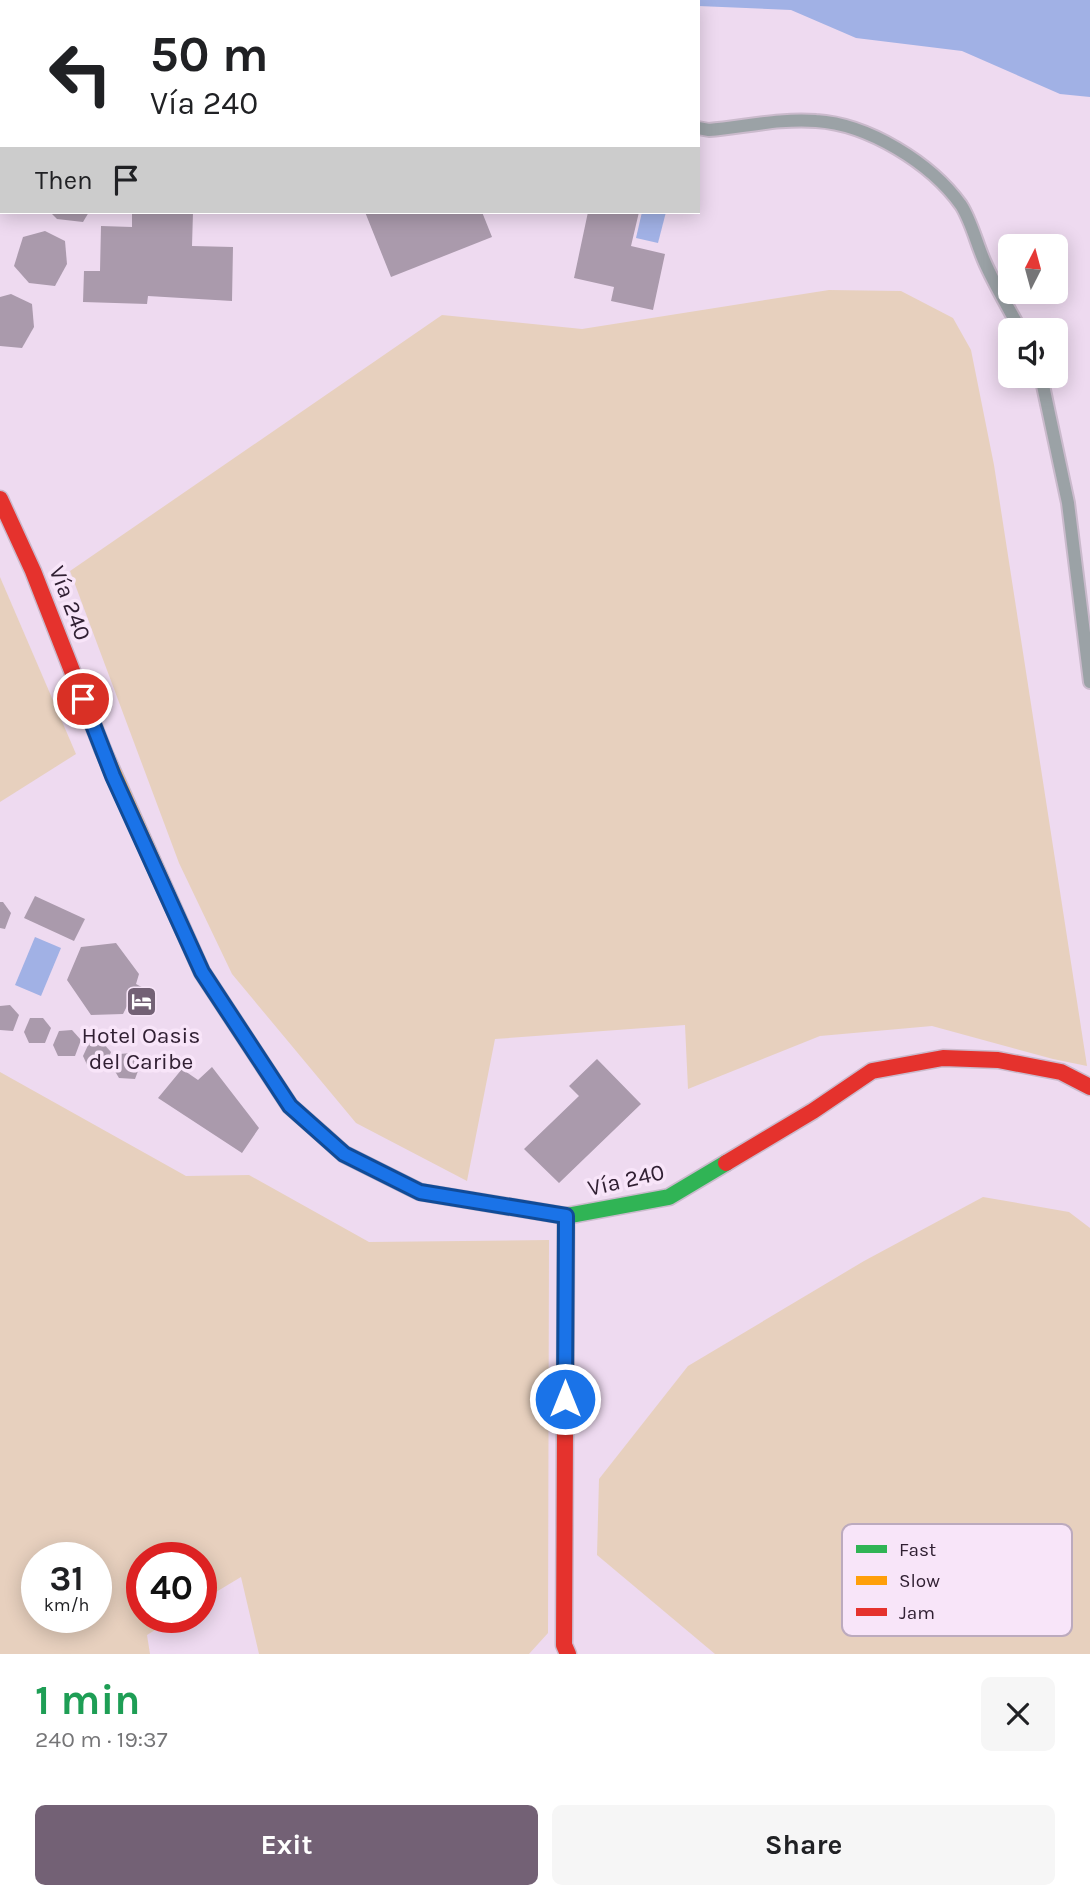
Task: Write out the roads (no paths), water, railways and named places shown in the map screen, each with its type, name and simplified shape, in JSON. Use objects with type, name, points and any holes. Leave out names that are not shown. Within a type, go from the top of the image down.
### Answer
[{"type":"main road","name":"Vía 240","points":[[0,499],[33,571],[113,776],[202,972],[290,1106],[344,1154],[420,1192],[566,1216],[669,1197],[814,1111],[872,1071],[943,1058],[998,1060],[1061,1072],[1090,1087]]},
{"type":"main road","points":[[566,1216],[564,1645],[568,1654]]},
{"type":"lane","points":[[700,128],[709,130],[791,121],[818,121],[858,130],[896,147],[933,175],[962,206],[987,268],[1014,318]]},
{"type":"lane","points":[[1044,388],[1068,503],[1090,682]]},
{"type":"water","points":[[700,0],[1090,0],[1090,97],[1060,94],[962,51],[856,38],[791,10],[700,6]]},
{"type":"water","points":[[642,214],[665,214],[658,243],[636,238]]},
{"type":"water","points":[[35,937],[61,948],[41,996],[15,985]]},
{"type":"place","name":"Hotel Oasis del Caribe","points":[[141,1001]]}]
